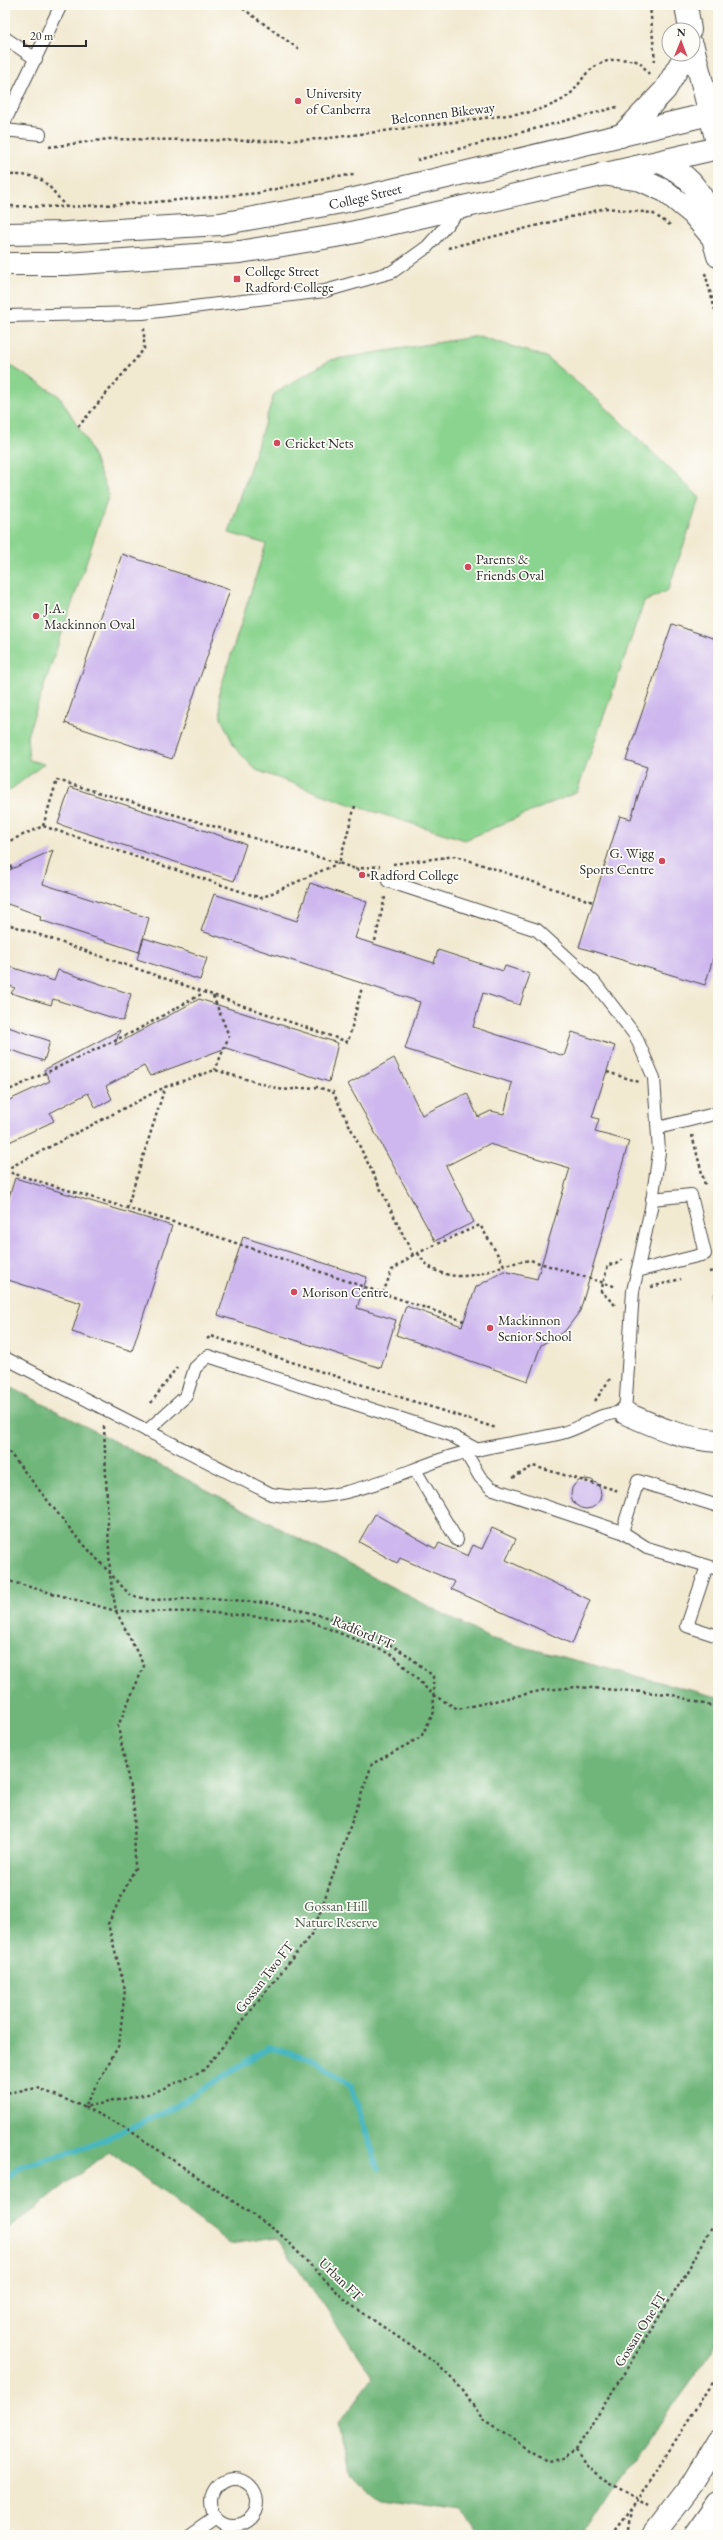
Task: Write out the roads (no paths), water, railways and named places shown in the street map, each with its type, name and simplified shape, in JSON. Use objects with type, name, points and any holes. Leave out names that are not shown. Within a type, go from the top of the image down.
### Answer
[{"type":"street","points":[[686,5],[689,22]]},
{"type":"street","points":[[620,136],[680,62]]},
{"type":"street","points":[[5,264],[66,264],[240,252],[342,235],[602,174],[660,162],[718,147],[714,113],[698,62]]},
{"type":"street","name":"College Street","points":[[5,234],[66,233],[220,224],[342,202],[714,113]]},
{"type":"street","points":[[660,162],[679,170],[694,185],[718,224]]},
{"type":"street","points":[[602,174],[641,180],[665,191],[693,214],[713,238],[718,256]]},
{"type":"street","points":[[625,1413],[667,1432],[693,1439],[718,1441]]},
{"type":"street","points":[[653,2535],[692,2484],[718,2441]]},
{"type":"street","points":[[696,2535],[718,2504]]},
{"type":"lane","points":[[5,121],[61,5]]},
{"type":"lane","points":[[7,41],[36,59]]},
{"type":"lane","points":[[5,130],[40,134]]},
{"type":"lane","points":[[5,316],[142,313],[325,291],[392,272],[427,247],[462,208]]},
{"type":"lane","points":[[5,1358],[271,1494],[295,1498],[332,1495],[371,1486],[466,1453],[564,1432],[606,1413],[625,1413],[633,1291],[652,1199],[659,1152],[654,1078],[635,1035],[594,982],[537,930],[388,881]]},
{"type":"lane","points":[[658,1128],[718,1113]]},
{"type":"lane","points":[[637,1272],[705,1254],[691,1195],[652,1199]]},
{"type":"lane","points":[[146,1431],[186,1396],[195,1368],[208,1356],[448,1434],[478,1450]]},
{"type":"lane","points":[[466,1453],[480,1477],[491,1488],[622,1532],[647,1548],[712,1568],[687,1626],[718,1636]]},
{"type":"lane","points":[[415,1470],[457,1540]]},
{"type":"lane","points":[[622,1532],[638,1481],[718,1506]]},
{"type":"lane","points":[[189,2535],[216,2516]]},
{"type":"waterway","points":[[5,2180],[20,2167],[88,2147],[175,2107],[269,2047],[312,2059],[351,2086],[378,2168]]},
{"type":"place","name":"University of Canberra","points":[[298,101]]},
{"type":"place","name":"College Street Radford College","points":[[237,279]]},
{"type":"place","name":"Cricket Nets","points":[[277,443]]},
{"type":"place","name":"Parents & Friends Oval","points":[[468,567]]},
{"type":"place","name":"J.A. Mackinnon Oval","points":[[36,616]]},
{"type":"place","name":"G. Wigg Sports Centre","points":[[662,861]]},
{"type":"place","name":"Radford College","points":[[362,875]]},
{"type":"place","name":"Morison Centre","points":[[294,1292]]},
{"type":"place","name":"Mackinnon Senior School","points":[[490,1328]]},
{"type":"park label","name":"Gossan Hill Nature Reserve","points":[[336,1914]]}]
